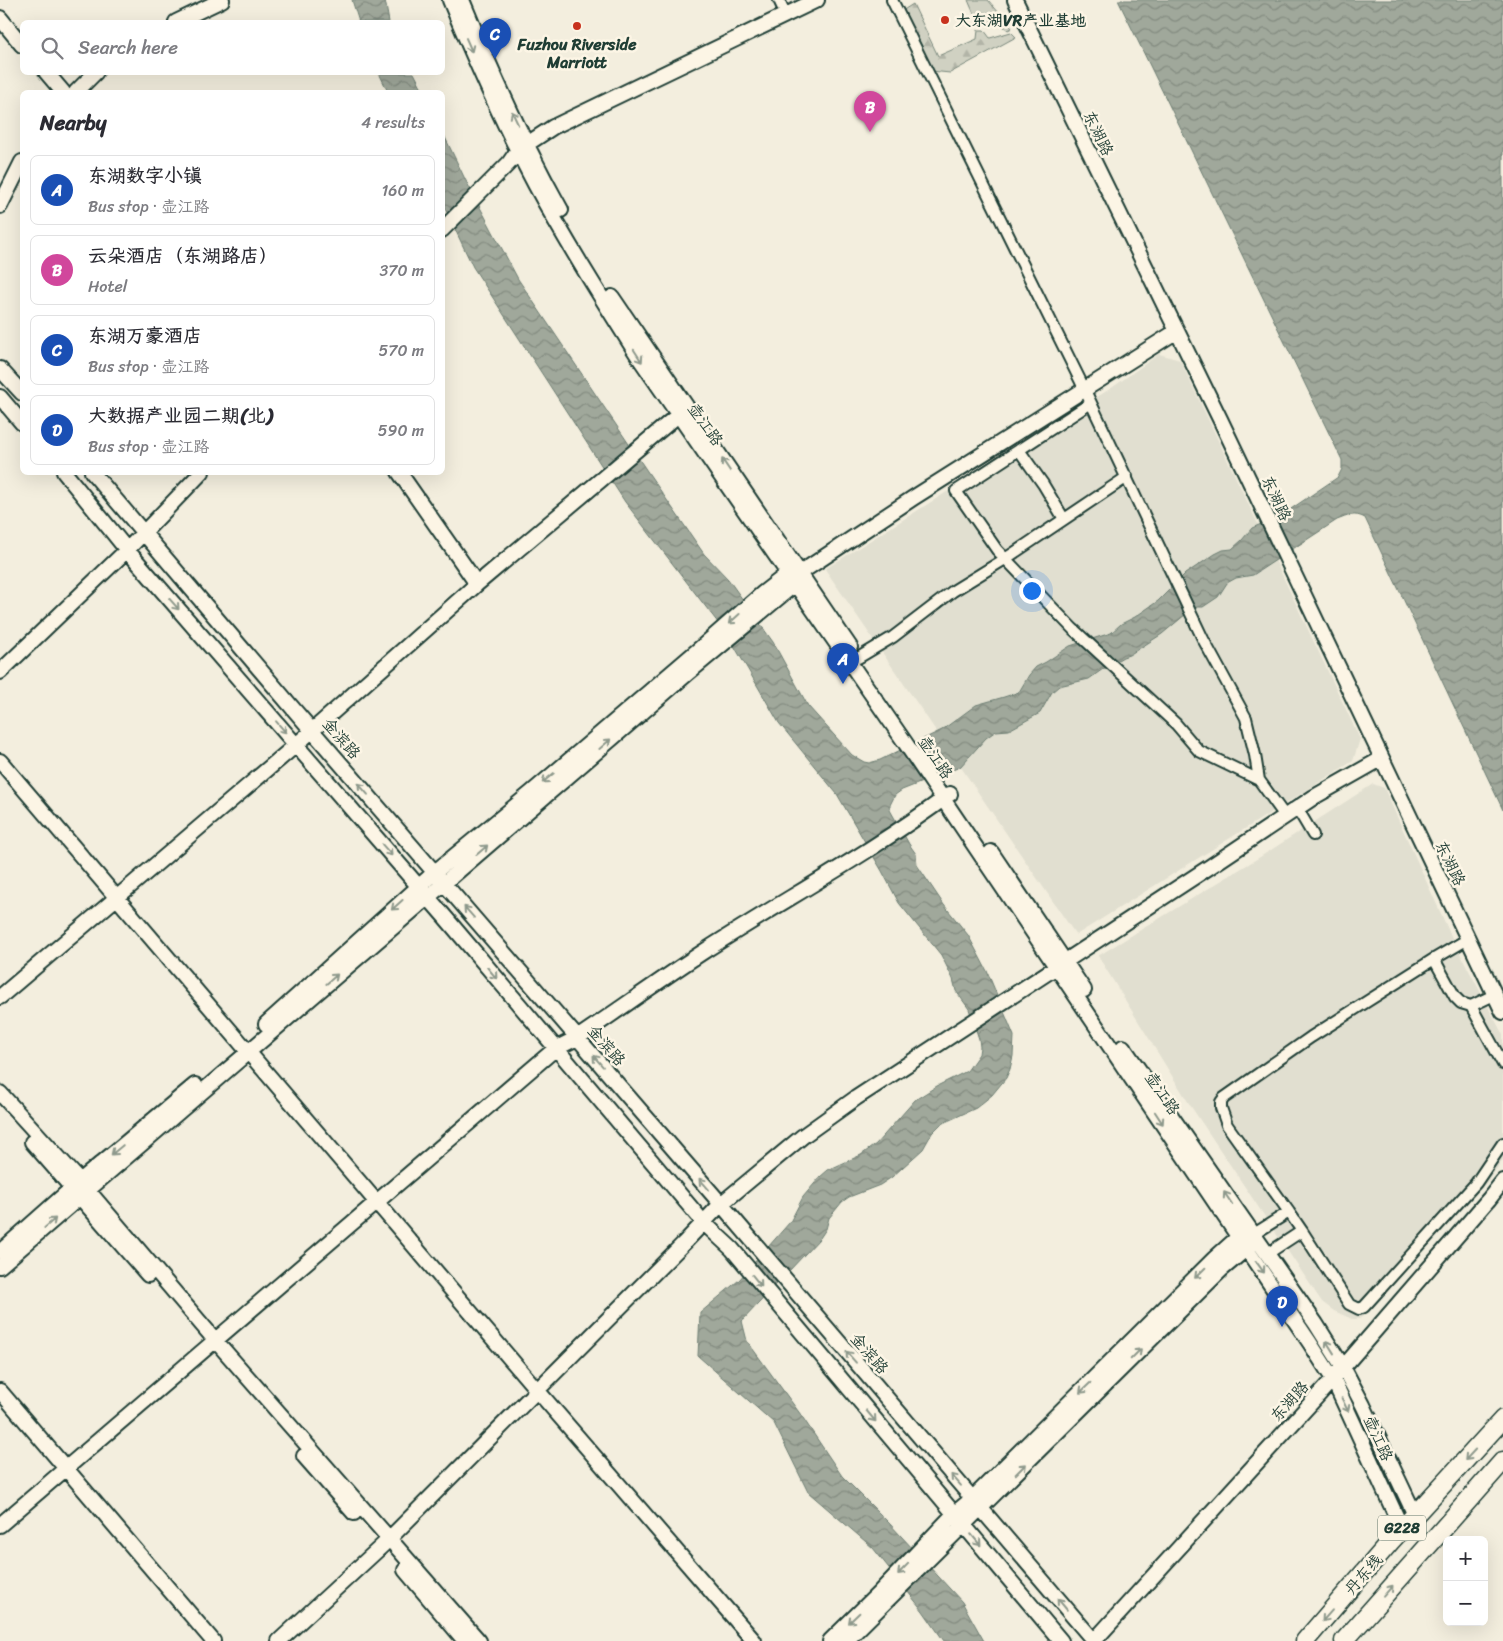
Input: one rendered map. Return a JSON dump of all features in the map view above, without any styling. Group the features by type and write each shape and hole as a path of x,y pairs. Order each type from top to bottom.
{"highway":[{"name":"丹东线","path":"1305,1641 1402,1529 1503,1419"},
{"name":"丹东线","path":"1344,1641 1503,1461"}],"main road":[{"path":"180,20 222,0"},
{"name":"壶江路","path":"450,0 523,147 544,180 582,249 682,411 1249,1237 1290,1312 1333,1379 1402,1529"},
{"name":"壶江路","path":"462,0 523,147"},
{"path":"445,227 523,147 553,127 817,0"},
{"name":"东湖路","path":"1015,0 1267,517 1503,1012"},
{"path":"0,18 20,43"},
{"path":"49,75 61,90"},
{"path":"78,90 93,75"},
{"path":"0,206 20,166"},
{"path":"0,1252 80,1189 245,1049 440,877 796,575 921,493 1177,331"},
{"path":"0,369 20,391"},
{"path":"0,397 20,420"},
{"path":"0,997 296,745 477,584 682,411"},
{"path":"66,475 127,550 423,892 704,1223 732,1250 1061,1641"},
{"name":"金滨路","path":"95,475 1094,1641"},
{"path":"0,672 127,550 199,475"},
{"path":"401,475 477,584"},
{"path":"96,511 113,497"},
{"path":"161,588 177,572"},
{"name":"壶江路","path":"796,575 858,658 908,739"},
{"path":"279,1641 386,1542 721,1204 803,1136 856,1098 1291,812 1352,774 1381,759"},
{"path":"0,761 754,1641"},
{"path":"0,1526 555,1048 577,1038 707,950 921,816 943,791"},
{"path":"0,1093 212,1343 386,1542 480,1641"},
{"path":"0,1106 80,1189"},
{"name":"东湖路","path":"1094,1641 1343,1368 1489,1199 1503,1180"},
{"path":"0,1266 80,1189"},
{"path":"932,1547 964,1525 977,1504 1249,1237"},
{"name":"壶江路","path":"1249,1237 1267,1254 1316,1324 1343,1368 1369,1417 1415,1515"},
{"path":"0,1391 213,1641"},
{"path":"846,1641 881,1599 932,1547 954,1514 977,1504"},
{"path":"386,1542 465,1641"},
{"path":"830,1641 881,1599"}],"street":[{"path":"779,0 786,15"},
{"path":"892,0 1085,389 1203,639 1246,718 1259,780"},
{"path":"1091,403 956,491 996,550 1073,629 1176,724 1199,751 1259,780 1313,835"},
{"path":"1019,450 1043,484 1064,519"},
{"path":"858,658 893,637 953,592 1127,476"},
{"path":"1468,939 1311,1036 1224,1098 1221,1102 1221,1108 1227,1125 1302,1231 1349,1304 1359,1309 1364,1307 1476,1183 1503,1143"},
{"path":"1434,959 1455,997 1461,1003 1471,1006 1494,995"},
{"path":"1471,1006 1503,1064"},
{"path":"1249,1237 1289,1212"},
{"path":"1267,1254 1302,1231"}],"shaded area":[{"path":"1159,354 1180,360 1360,739 1353,761 1076,935 825,569 1113,387"},
{"path":"1373,784 1384,788 1452,938 1503,1035 1503,1160 1487,1182 1365,1315 1359,1319 1352,1319 1334,1311 1322,1302 1190,1105 1098,956 1260,857"}],"green space":[{"path":"968,0 988,0 1012,28 1008,30 997,21 989,23 974,14"},
{"path":"913,4 938,56 977,39 978,30 984,30 990,38 1011,32 1016,37 950,73 931,71 902,11"}],"water":[{"path":"352,0 385,0 389,20 358,20"},
{"path":"1118,0 1503,0 1503,810 1365,518 1354,515 1337,520 1253,575 1236,578 1227,583 1218,597 1203,607 1197,607 1162,634 1089,679 1059,686 1052,692 1040,713 1009,730 996,731 986,738 960,767 902,790 895,795 890,805 890,810 916,854 917,865 944,905 968,935 987,971 1014,1036 1010,1069 1006,1078 992,1095 976,1108 941,1124 932,1133 923,1149 892,1177 880,1185 849,1197 842,1202 829,1218 826,1229 820,1238 742,1321 747,1341 801,1415 842,1476 889,1523 962,1602 984,1641 944,1641 923,1611 873,1548 808,1492 774,1423 698,1356 700,1313 739,1280 790,1222 803,1197 820,1177 828,1170 861,1155 876,1144 915,1100 937,1086 967,1071 979,1054 979,1039 969,1009 956,991 953,979 941,955 899,903 837,794 779,723 729,637 625,502 473,267 445,208 445,137 518,279 704,554 728,579 773,642 808,706 852,755 864,762 869,763 880,760 942,730 976,705 1019,692 1036,667 1070,646 1111,633 1121,624 1158,601 1185,574 1215,554 1223,550 1232,549 1252,528 1282,515 1338,477 1342,469 1342,460"},
{"path":"380,75 415,75 423,90 387,90"}],"place":[{"name":"大东湖VR产业基地","path":"945,20"},
{"name":"Fuzhou Riverside Marriott","path":"577,26"},
{"name":"东湖万豪酒店","path":"495,59"},
{"name":"云朵酒店（东湖路店）","path":"870,132"},
{"name":"东湖数字小镇","path":"843,684"},
{"name":"大数据产业园二期(北)","path":"1282,1327"}]}
